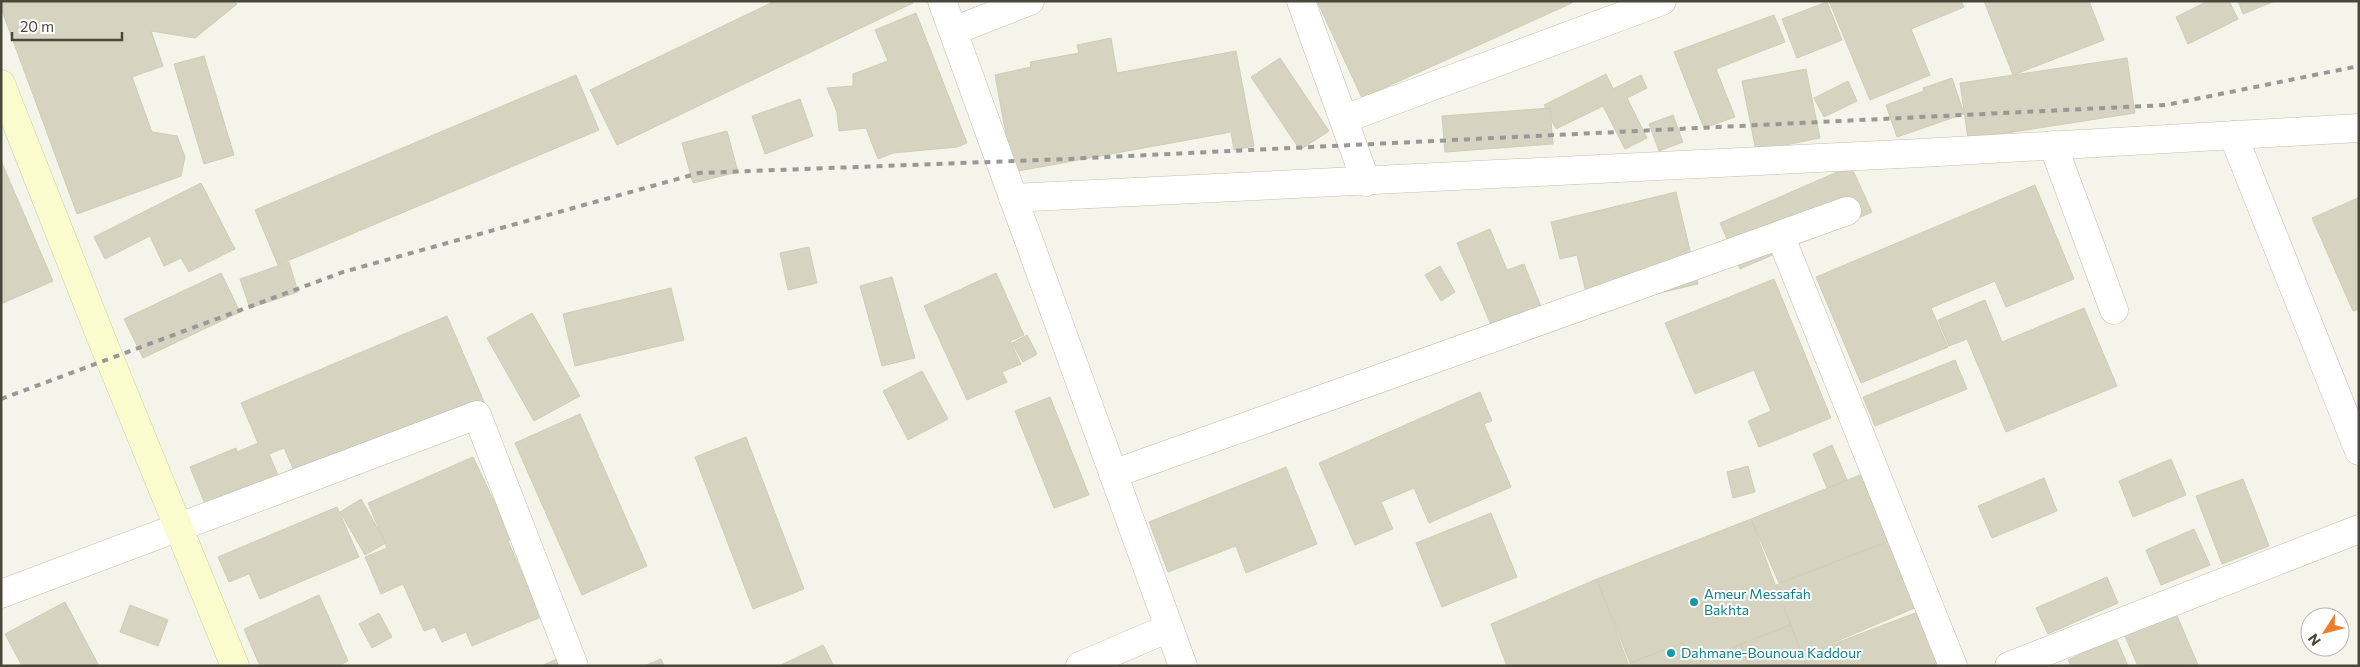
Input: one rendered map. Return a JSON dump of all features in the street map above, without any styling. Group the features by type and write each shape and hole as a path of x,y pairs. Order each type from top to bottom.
{"main road":[{"path":"1,84 102,340 235,666"}],"street":[{"path":"942,1 1183,666"},
{"path":"953,31 1030,1"},
{"path":"1302,1 1366,182"},
{"path":"1344,120 1662,1"},
{"path":"1013,198 1366,182 2359,128"},
{"path":"2233,135 2359,452"},
{"path":"2053,145 2114,310"},
{"path":"1113,474 1847,211"},
{"path":"1780,235 1952,666"},
{"path":"1,594 477,415 574,666"},
{"path":"2009,666 2359,529"},
{"path":"1080,666 1169,628"}],"building":[{"path":"1,1 234,1 237,4 195,38 151,31 163,66 132,77 152,132 177,136 185,157 181,176 77,214 1,8"},
{"path":"775,1 912,1 913,3 617,145 590,90"},
{"path":"1317,1 1572,1 1572,3 1362,98"},
{"path":"1829,1 1961,1 1964,7 1911,29 1930,75 1870,100"},
{"path":"1984,1 2089,1 2104,40 2013,75"},
{"path":"2208,1 2229,1 2238,19 2188,44 2176,17"},
{"path":"2238,1 2275,1 2243,14"},
{"path":"1827,2 1842,40 1797,58 1782,19"},
{"path":"916,13 967,143 957,147 893,153 878,159 866,128 839,131 837,112 827,88 853,86 853,74 888,61 875,30"},
{"path":"1774,15 1785,42 1716,69 1735,117 1704,128 1674,52"},
{"path":"1111,38 1117,73 1236,51 1254,146 1234,150 1231,132 1013,172 995,75 1031,67 1030,62 1079,53 1077,45"},
{"path":"204,56 234,155 204,164 174,64"},
{"path":"1280,58 1329,131 1300,150 1251,77"},
{"path":"2127,58 2135,113 1968,139 1960,83"},
{"path":"1806,69 1820,138 1756,151 1742,81"},
{"path":"1606,74 1613,89 1641,75 1647,88 1627,98 1647,138 1625,149 1603,106 1556,129 1544,105"},
{"path":"576,75 599,130 278,265 255,210"},
{"path":"1952,78 1964,114 1897,137 1886,105 1924,91 1923,88"},
{"path":"1848,81 1857,101 1824,117 1814,98"},
{"path":"800,99 813,136 765,154 752,116"},
{"path":"1550,108 1553,144 1445,152 1442,116"},
{"path":"1673,115 1683,142 1659,151 1649,124"},
{"path":"727,131 738,172 693,183 682,143"},
{"path":"1,161 53,281 1,304"},
{"path":"1851,166 1872,212 1740,269 1720,223"},
{"path":"201,183 235,249 189,272 181,258 164,266 150,236 105,259 94,237"},
{"path":"2035,185 2074,279 2006,307 1995,281 1931,308 1948,347 1861,383 1816,277"},
{"path":"1676,192 1698,284 1590,309 1577,255 1560,259 1551,222"},
{"path":"2358,198 2359,309 2353,311 2312,218"},
{"path":"1490,229 1507,270 1524,264 1550,329 1501,349 1457,243"},
{"path":"809,247 817,283 788,290 780,253"},
{"path":"289,262 298,292 250,308 240,279"},
{"path":"1440,266 1455,292 1441,301 1425,275"},
{"path":"221,273 240,312 143,358 124,319"},
{"path":"996,273 1024,335 1010,341 1021,364 1002,372 1007,382 967,400 924,306"},
{"path":"892,277 915,358 882,366 860,286"},
{"path":"1774,279 1831,418 1759,447 1748,421 1771,411 1754,370 1695,394 1665,323"},
{"path":"671,288 684,340 575,366 563,314"},
{"path":"1985,300 2002,342 2084,308 2117,386 2006,432 1967,339 1949,346 1938,320"},
{"path":"532,313 580,396 534,421 487,338"},
{"path":"447,316 488,411 298,480 284,448 269,454 282,484 209,514 190,467 236,448 237,452 258,443 241,403"},
{"path":"1027,335 1037,354 1023,362 1012,343"},
{"path":"1955,360 1967,389 1875,426 1863,397"},
{"path":"922,371 948,419 908,440 883,391"},
{"path":"1480,392 1492,421 1484,424 1511,487 1429,523 1414,488 1381,502 1393,529 1355,545 1319,463"},
{"path":"1050,397 1089,495 1054,508 1015,411"},
{"path":"580,414 647,566 582,595 515,443"},
{"path":"746,437 804,589 753,609 695,457"},
{"path":"1832,445 1847,480 1827,488 1813,454"},
{"path":"473,457 512,539 508,541 541,617 472,646 466,632 442,642 435,627 424,631 403,584 381,594 365,557 387,548 368,503"},
{"path":"2171,459 2186,495 2133,517 2119,481"},
{"path":"1748,466 1755,492 1733,498 1727,472"},
{"path":"1286,467 1317,544 1246,573 1236,546 1168,572 1149,522"},
{"path":"1860,475 1892,540 1779,583 1751,519"},
{"path":"2044,478 2057,511 1992,538 1978,506"},
{"path":"2243,479 2269,546 2222,564 2196,496"},
{"path":"361,499 386,543 365,555 340,512"},
{"path":"337,507 359,557 260,599 249,574 229,582 218,557"},
{"path":"1491,513 1517,577 1442,607 1416,543"},
{"name":"Ameur Messafah Bakhta","path":"1751,519 1790,625 1691,666 1683,643 1630,663 1597,579"},
{"path":"2194,529 2210,565 2161,585 2146,550"},
{"path":"1892,540 1917,607 1802,656 1776,585"},
{"path":"2107,577 2118,603 2048,634 2036,608"},
{"path":"1597,579 1629,666 1507,666 1491,624"},
{"path":"319,595 348,661 338,666 260,666 244,629"},
{"path":"65,602 99,666 22,666 5,634"},
{"path":"130,605 168,620 158,646 120,632"},
{"path":"1923,610 1940,666 1806,666 1802,656"},
{"path":"2175,611 2198,665 2138,666 2124,634"},
{"path":"379,613 392,637 372,648 359,624"},
{"path":"1791,625 1806,666 1749,666 1741,644"},
{"path":"2116,638 2128,666 2071,666 2068,660"},
{"name":"Dahmane-Bounoua Kaddour","path":"1683,643 1691,666 1631,666 1630,663"},
{"path":"1741,644 1749,666 1691,666"},
{"path":"823,645 834,666 779,666"},
{"path":"557,659 560,666 541,666"},
{"path":"661,659 664,666 644,666"}],"railway":[{"path":"1,399 343,272 699,173 1067,159 2166,105 2359,66"}],"place":[{"name":"Ameur Messafah Bakhta","path":"1694,602"},
{"name":"Dahmane-Bounoua Kaddour","path":"1671,653"}]}
